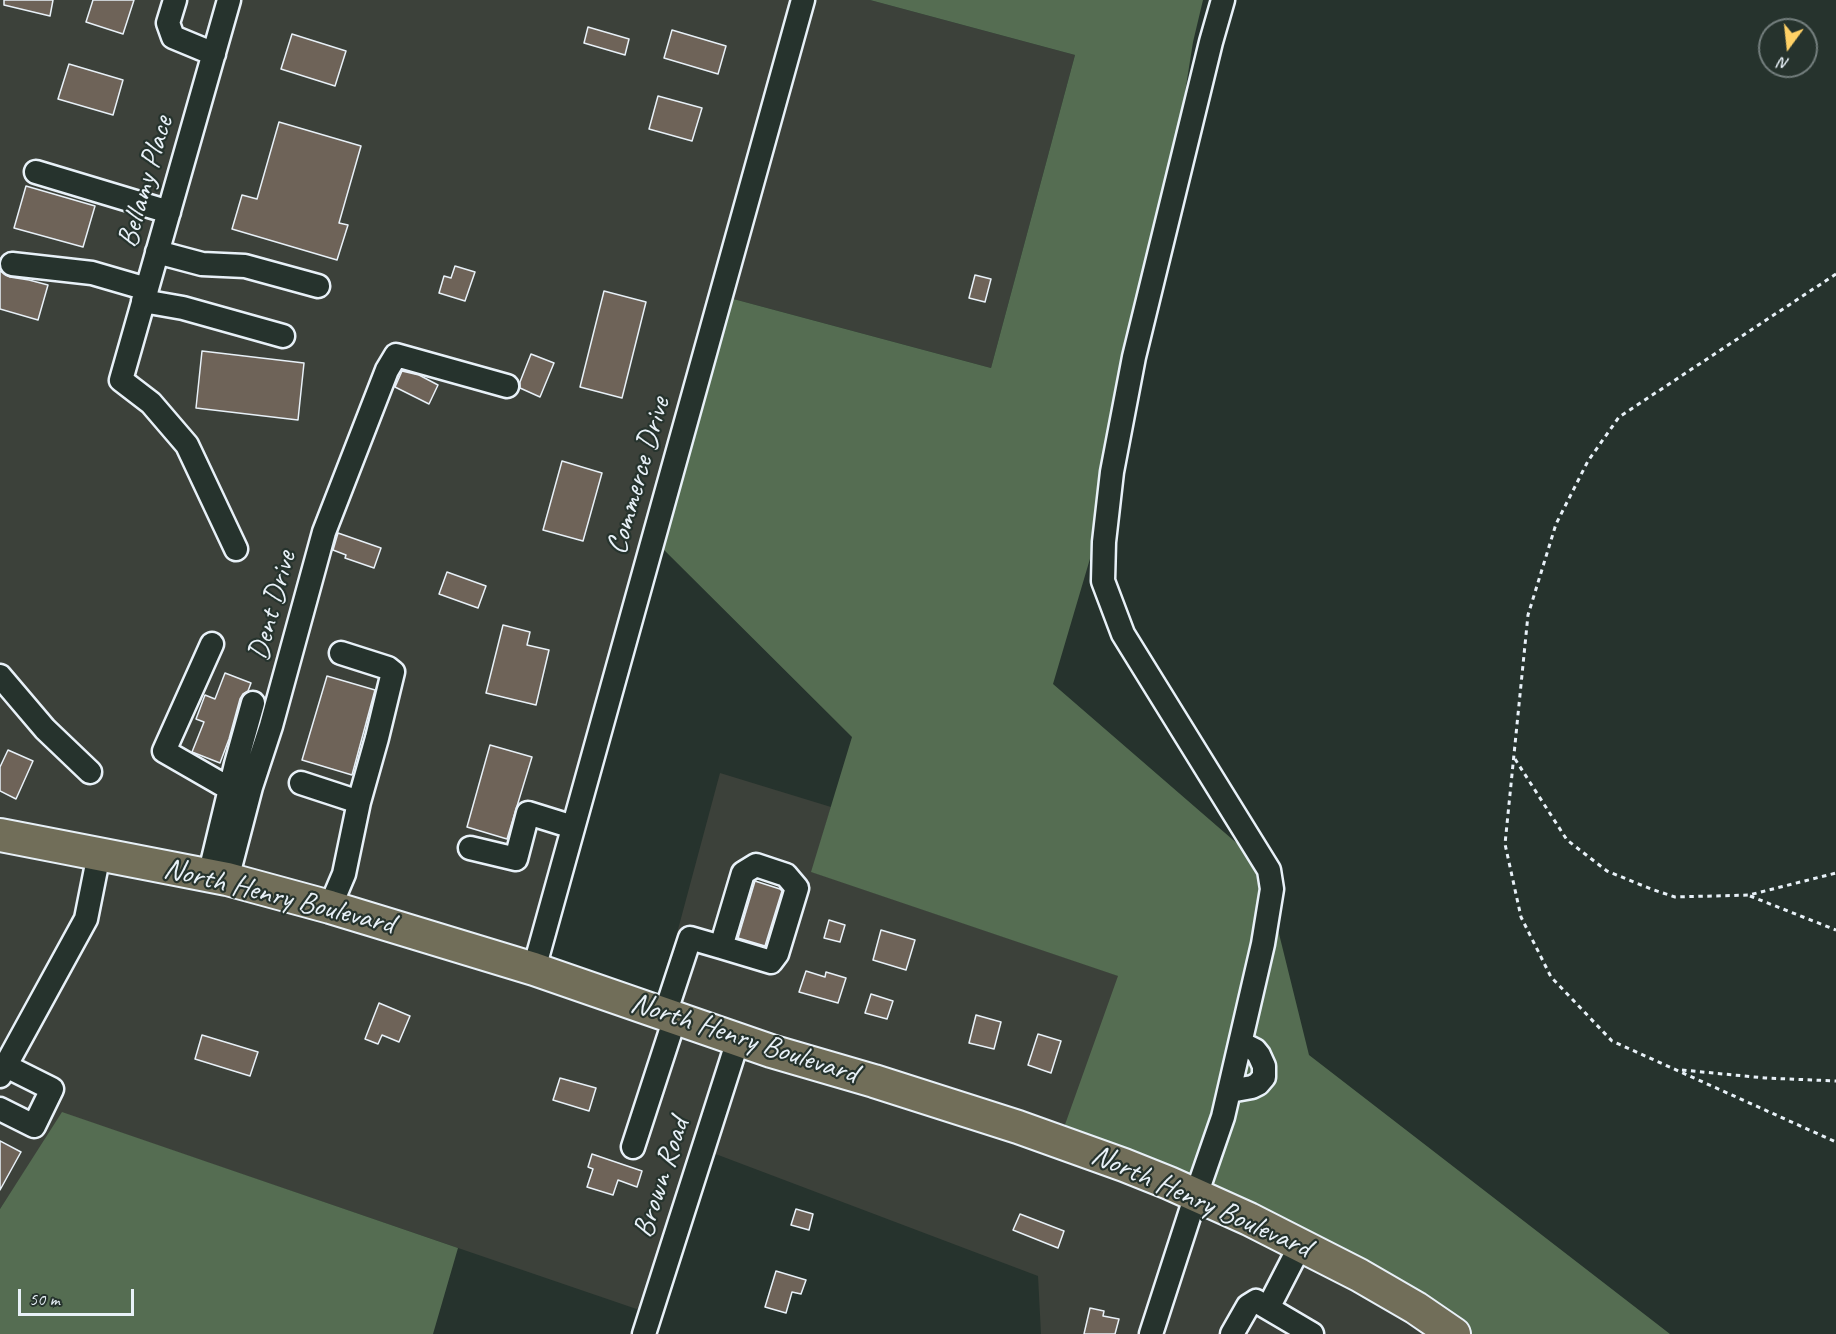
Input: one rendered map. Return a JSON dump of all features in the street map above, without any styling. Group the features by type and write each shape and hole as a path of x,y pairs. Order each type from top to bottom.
{"highway":[{"name":"North Henry Boulevard","path":"0,836 218,878 330,907 534,969 738,1040 1018,1127 1124,1165 1196,1195 1301,1244 1359,1275 1442,1331"}],"street":[{"path":"175,0 168,23 173,37 214,54"},
{"name":"Bellamy Place","path":"229,0 121,380 151,403 188,445 236,549"},
{"name":"Commerce Drive","path":"534,969 802,0"},
{"path":"1151,1334 1223,1118 1263,944 1272,889 1269,870 1123,634 1103,581 1104,542 1112,472 1134,357 1223,0"},
{"path":"36,172 168,212"},
{"path":"157,252 202,264 245,266 318,286"},
{"path":"12,264 92,273 183,308 283,336"},
{"name":"Dent Drive","path":"218,878 271,726 324,532 387,370 396,355 507,386"},
{"path":"212,644 164,751 230,789"},
{"path":"330,907 344,874 359,802 393,672 388,668 341,653"},
{"path":"0,676 45,729 90,772"},
{"path":"218,878 230,789 253,703"},
{"path":"301,783 359,802"},
{"path":"470,848 516,859 528,813 573,827"},
{"path":"0,1109 34,1126 52,1089 3,1071 86,919 99,854"},
{"path":"633,1147 690,938 721,947"},
{"name":"Brown Road","path":"644,1334 738,1040"},
{"path":"1230,1091 1252,1087 1264,1077 1264,1066 1259,1055 1255,1050 1241,1043"},
{"path":"1268,1308 1301,1244"},
{"path":"1232,1334 1248,1306 1256,1301 1312,1334"}],"path":[{"path":"1836,274 1619,417 1588,460 1556,524 1528,615 1505,844 1521,917 1551,977 1612,1041 1836,1142"},
{"path":"1514,758 1567,840 1607,871 1675,897 1749,896 1836,873"},
{"path":"1749,896 1836,930"},
{"path":"1678,1070 1765,1078 1836,1081"}],"shaded area":[{"path":"0,0 870,0 1075,55 991,368 726,297 536,969 658,1004 720,773 831,807 812,872 1119,976 1209,1195 1451,1334 1041,1334 1038,1276 705,1150 660,1317 63,1113 0,1209"}],"green space":[{"path":"870,0 1203,0 1193,42 1136,403 1053,684 1262,865 1309,1055 1670,1334 1451,1334 1430,1321 1057,1147 1118,976 811,872 852,737 653,539 726,297 991,368 1075,55"},
{"path":"62,1112 458,1248 433,1334 0,1334 0,1209"}],"building":[{"path":"4,0 53,0 50,16 4,5"},
{"path":"93,0 134,0 123,34 86,22"},
{"path":"588,27 629,39 625,55 584,43"},
{"path":"672,30 726,46 718,74 664,58"},
{"path":"292,34 346,51 335,86 281,69"},
{"path":"69,64 123,80 113,115 58,99"},
{"path":"658,96 702,108 692,141 649,129"},
{"path":"279,122 361,146 339,223 348,225 337,260 232,229 242,195 257,199"},
{"path":"26,186 95,206 83,247 14,228"},
{"path":"455,266 475,272 465,301 439,293 444,276 451,278"},
{"path":"0,271 10,277 48,285 38,320 0,309"},
{"path":"975,275 991,279 985,302 969,298"},
{"path":"604,291 646,302 622,398 580,387"},
{"path":"202,351 304,363 298,420 196,408"},
{"path":"531,354 554,363 540,397 520,388 520,382"},
{"path":"402,371 419,375 438,385 429,404 395,387"},
{"path":"562,461 602,473 583,541 543,530"},
{"path":"338,533 381,548 374,568 345,558 346,555 333,550"},
{"path":"447,572 486,586 478,608 439,594"},
{"path":"503,625 530,632 527,645 549,650 536,705 486,693"},
{"path":"225,673 251,683 248,691 240,699 220,763 192,752 204,722 196,719 205,695 215,699"},
{"path":"327,676 375,690 352,775 302,760"},
{"path":"490,745 532,757 507,839 467,827"},
{"path":"8,750 33,761 16,799 0,791 0,767"},
{"path":"755,881 782,891 765,946 738,938"},
{"path":"829,920 845,925 840,942 824,938"},
{"path":"881,930 915,940 906,970 873,960"},
{"path":"806,971 825,977 826,972 846,978 838,1003 799,992"},
{"path":"871,994 893,1001 887,1019 865,1013"},
{"path":"379,1003 410,1016 399,1042 382,1035 378,1044 365,1039"},
{"path":"976,1015 1001,1022 994,1049 969,1043"},
{"path":"1038,1034 1061,1041 1051,1073 1028,1065"},
{"path":"202,1035 258,1052 250,1076 195,1059"},
{"path":"560,1078 596,1088 589,1111 553,1100"},
{"path":"0,1141 21,1152 0,1190"},
{"path":"592,1154 642,1171 637,1187 618,1180 613,1195 587,1187 593,1169 588,1167"},
{"path":"796,1209 813,1214 809,1230 791,1225"},
{"path":"1020,1214 1064,1231 1058,1248 1013,1230"},
{"path":"776,1271 806,1280 801,1294 792,1292 786,1313 765,1307"},
{"path":"1090,1308 1104,1311 1103,1316 1119,1319 1115,1334 1084,1334"}]}
